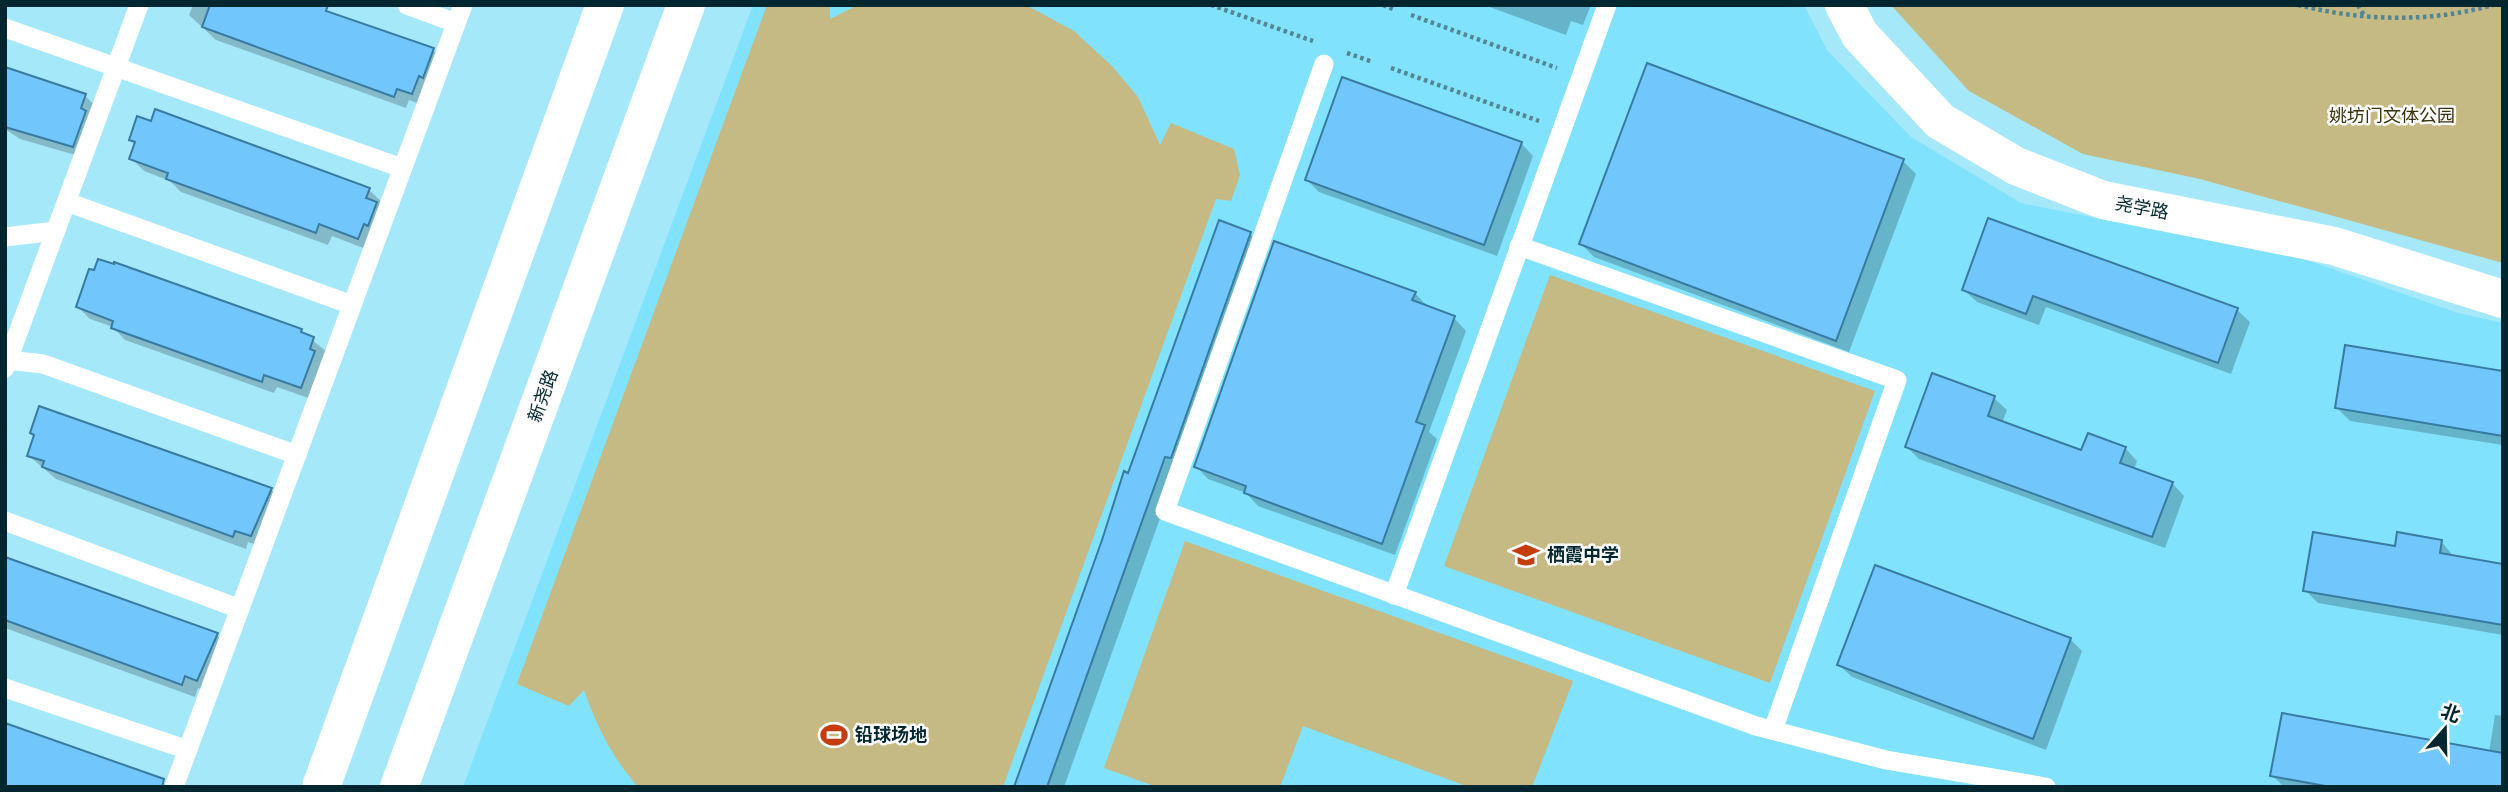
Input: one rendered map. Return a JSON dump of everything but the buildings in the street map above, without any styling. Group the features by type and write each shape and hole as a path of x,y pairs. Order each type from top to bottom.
{"main road":[{"path":"321,787 605,5"},
{"name":"新尧路","path":"399,787 686,5"},
{"name":"尧学路","path":"1844,5 1860,35 1940,121 2016,166 2103,200 2334,246 2503,299"}],"lane":[{"path":"139,5 7,364 43,363 296,455"},
{"path":"174,787 460,14 407,5"},
{"path":"1394,595 1607,5"},
{"path":"5,28 402,168"},
{"path":"1328,53 1165,511 1773,730 1886,760 2046,787"},
{"path":"67,202 352,305"},
{"path":"5,237 56,232"},
{"path":"1519,246 1897,380 1773,730"},
{"path":"5,521 240,609"},
{"path":"5,688 188,750"}],"path":[{"path":"1211,5 1328,53 1373,62"},
{"path":"1383,5 1393,9"},
{"path":"2298,5 2366,18 2407,19 2468,12 2493,5"},
{"path":"2358,5 2366,18"},
{"path":"1411,15 1581,77"},
{"path":"1391,68 1561,129"}],"shaded area":[{"name":"栖霞中学","path":"753,5 1804,5 1827,50 1911,137 2021,203 2301,258 2458,313 2503,323 2503,787 463,787"}],"green space":[{"path":"767,5 830,5 830,19 858,5 1026,5 1074,31 1112,66 1138,97 1160,145 1171,123 1234,149 1240,175 1231,201 1216,199 1003,787 638,787 606,741 584,690 569,706 517,684"},
{"name":"姚坊门文体公园","path":"1891,5 2503,5 2503,263 2200,179 2083,154 1969,91"},
{"path":"1550,275 1875,391 1770,683 1444,566"},
{"path":"1185,541 1573,681 1532,787 1469,787 1303,726 1280,787 1157,787 1104,768"}],"place":[{"name":"栖霞中学","path":"1526,555"},
{"name":"铅球场地","path":"834,735"}]}
